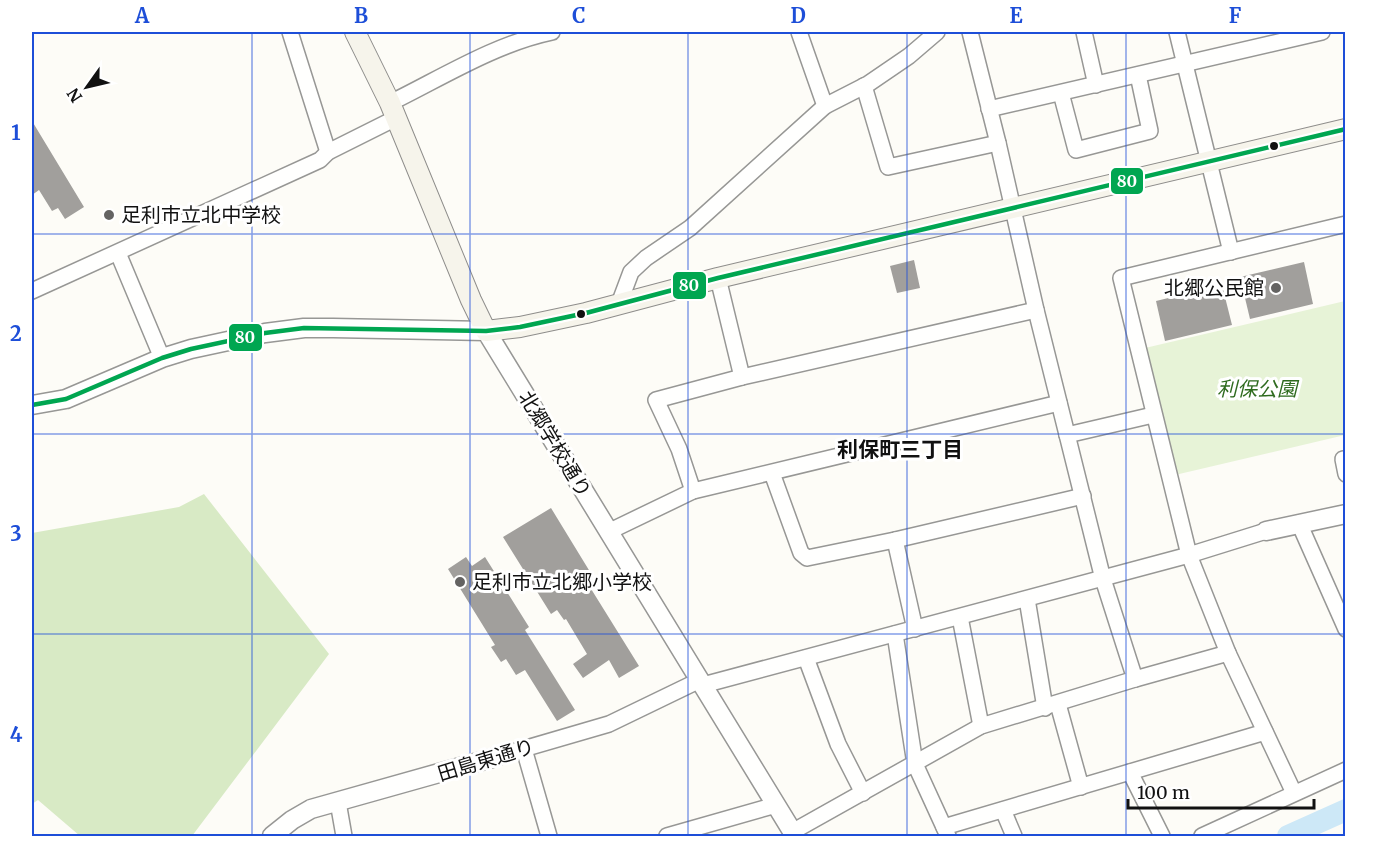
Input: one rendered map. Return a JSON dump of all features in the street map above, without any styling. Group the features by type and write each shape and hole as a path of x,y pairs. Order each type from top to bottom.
{"main road":[{"name":"北郷学校通り","path":"355,32 393,110 471,300 486,331"},
{"path":"486,331 520,327 619,304 1208,160 1346,129"}],"street":[{"path":"290,32 328,152"},
{"path":"32,291 320,160 328,152 393,110 498,49 526,37 552,32"},
{"path":"799,32 825,106"},
{"path":"619,304 631,272 646,258 690,228 825,106 864,86 909,56 937,32"},
{"path":"970,32 1103,579 1135,679"},
{"path":"1084,32 1096,85"},
{"path":"1178,32 1231,252"},
{"path":"989,109 1322,32"},
{"path":"1061,93 1076,150 1150,131 1137,75"},
{"path":"864,86 888,167 998,143"},
{"path":"1294,793 1228,653 1189,555 1121,278 1346,225"},
{"path":"118,253 162,358"},
{"path":"718,278 742,377"},
{"path":"693,491 679,449 656,400 742,377 1036,310"},
{"path":"32,405 66,399 162,358 233,338 304,328 486,331"},
{"name":"北郷学校通り","path":"486,331 793,834"},
{"path":"608,532 693,491 1059,403"},
{"path":"1067,435 1153,415"},
{"path":"772,473 801,553 807,558 1083,496"},
{"path":"1266,531 1346,514"},
{"path":"1299,523 1346,629"},
{"name":"田島東通り","path":"273,837 292,820 310,809 609,724 702,683 806,658 1103,579 1266,531"},
{"path":"895,540 915,628"},
{"path":"1027,599 1051,706 1081,787"},
{"path":"960,617 981,726"},
{"path":"895,634 915,764 946,832 1003,810 1265,732"},
{"path":"793,834 981,726 1228,653"},
{"path":"806,658 838,744 863,793"},
{"path":"524,749 549,837"},
{"path":"1202,837 1346,770"},
{"path":"1130,772 1162,837"},
{"path":"338,802 344,837"},
{"path":"667,837 776,806"},
{"path":"1003,810 1014,837"}],"green space":[{"name":"利保公園","path":"1345,301 1345,435 1175,475 1145,348"},
{"path":"204,494 329,654 192,836 80,836 38,800 32,804 32,533 179,507"}],"building":[{"path":"32,121 84,207 65,219 58,208 52,211 39,190 32,195"},
{"path":"914,260 920,288 897,293 890,266"},
{"name":"北郷公民館","path":"1304,262 1313,304 1250,319 1240,277"},
{"path":"1222,285 1232,325 1165,341 1156,301"},
{"path":"551,508 595,580 588,584 639,666 619,678 609,660 583,678 573,664 587,654 566,619 564,620 557,610 551,614 503,537"},
{"path":"466,557 472,566 485,557 529,627 525,630 575,710 557,721 525,670 516,675 506,659 501,662 491,647 495,645 448,569"}],"waterway":[{"path":"1288,836 1346,810"}],"transit line":[{"name":"80","path":"32,405 66,399 162,358 191,349 265,333 304,328 486,331 520,327 1346,129"}],"place":[{"name":"足利市立北中学校","path":"109,215"},
{"name":"北郷公民館","path":"1276,288"},
{"name":"足利市立北郷小学校","path":"460,582"}],"district":[{"name":"利保町三丁目","path":"900,450"}]}
